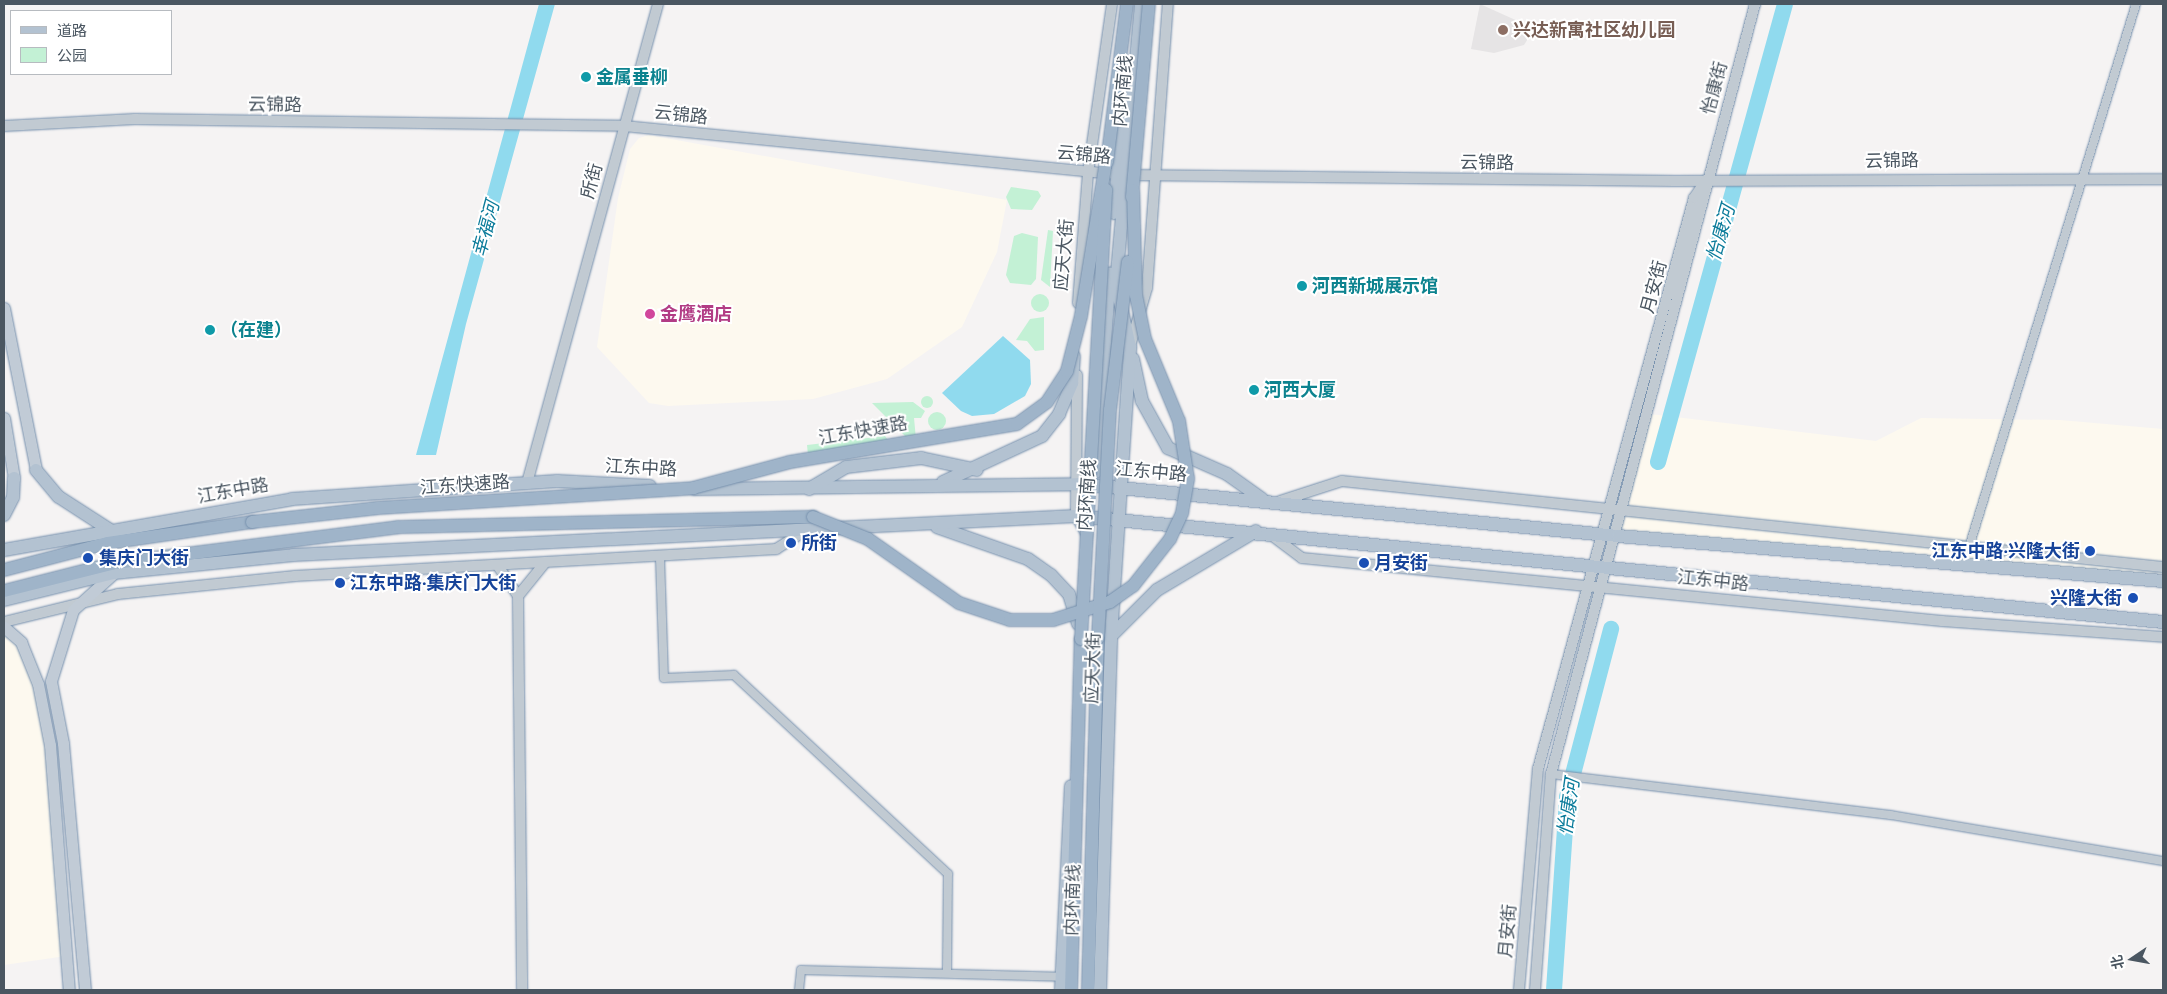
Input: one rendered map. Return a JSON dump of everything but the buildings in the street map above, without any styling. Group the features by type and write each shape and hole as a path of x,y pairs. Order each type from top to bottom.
{"highway":[{"name":"内环南线","path":"1071,990 1085,526 1106,247 1107,155 1125,4"},
{"name":"内环南线","path":"1088,990 1102,531 1149,4"},
{"name":"江东快速路","path":"4,570 108,543 252,522 378,508 694,488 790,462 928,437 1017,424 1047,402 1067,371 1081,316 1107,155"},
{"path":"4,591 115,563 250,543 398,527 813,517 868,539 959,603 1010,620 1052,620 1110,602 1133,586 1170,539 1182,513 1188,479 1179,421 1144,339 1136,295 1133,190"}],"main road":[{"path":"1121,174 1125,4"},
{"name":"应天大街","path":"1061,990 1079,628 1088,537 1094,516 1135,4"},
{"name":"应天大街","path":"1100,990 1112,636 1130,347 1116,284 1121,174 1141,4"},
{"path":"4,308 36,470 59,497 110,530"},
{"path":"933,486 977,470 1042,436 1059,414 1072,383 1076,319"},
{"path":"1130,347 1142,401 1168,448 1227,474 1262,500"},
{"path":"4,418 14,478 13,498 4,516"},
{"path":"808,490 846,467 921,458 977,470"},
{"name":"江东中路","path":"4,550 292,499 527,483 808,490 1078,484 1120,486 1280,501 1611,536 2163,580"},
{"name":"江东中路","path":"4,600 114,573 293,554 1094,516 2163,622"},
{"path":"925,523 1028,559 1069,594 1079,628"},
{"path":"1112,636 1157,590 1262,532"},
{"path":"85,990 63,743 51,681 73,610 114,573"},
{"path":"4,627 20,642 38,684 50,745 69,990"}],"street":[{"name":"所街","path":"527,483 658,4"},
{"name":"应天大街","path":"1076,516 1078,484 1076,319 1088,173 1112,4"},
{"name":"应天大街","path":"1130,347 1147,288 1168,4"},
{"name":"怡康街","path":"1706,180 1755,4"},
{"path":"1970,544 2085,178 2136,4"},
{"name":"云锦路","path":"4,126 135,119 500,124 549,127 624,126 1088,173 1156,176 1706,180 2163,179"},
{"name":"月安街","path":"1519,990 1538,769 1590,585 1602,566 1611,536 1611,510 1694,198 1706,180"},
{"path":"1611,536 1624,512 1707,196 1706,180"},
{"name":"江东中路","path":"1280,501 1342,481 1624,512 1970,544 2163,567"},
{"path":"1076,516 1088,537"},
{"name":"江东中路","path":"4,622 118,594 295,576 660,558 776,549 808,529"},
{"name":"江东中路","path":"1262,532 1302,558 1942,621 2163,637"},
{"path":"660,558 664,678 734,676 948,874 947,973"},
{"path":"518,596 544,564"},
{"path":"498,566 518,596 522,990"},
{"path":"1535,990 1551,774 1603,587 1602,566"},
{"path":"1551,774 1891,815 2163,860"},
{"path":"799,990 801,970 1061,977"}],"shaded area":[{"name":"兴达新寓社区幼儿园","path":"1480,4 1529,26 1531,34 1524,45 1494,53 1471,49"},
{"path":"649,135 1007,200 997,252 962,327 887,379 813,399 668,406 649,403 597,347 618,198 630,149 639,138"},
{"path":"1650,414 1876,441 1921,418 2060,420 2163,429 2163,581 1618,536"},
{"path":"4,627 21,642 50,745 66,956 4,965"}],"green space":[{"path":"1011,187 1038,191 1041,196 1032,210 1011,209 1006,197"},
{"path":"1048,230 1053,231 1050,287 1041,280"},
{"path":"1022,233 1038,237 1036,279 1031,285 1010,283 1006,275 1014,236"},
{"path":"1036,294 1044,294 1049,299 1047,310 1036,312 1031,307 1031,299"},
{"path":"1044,317 1044,350 1035,351 1027,341 1016,340 1030,319"},
{"path":"929,396 932,397 932,407 925,408 922,407 921,400 922,397"},
{"path":"913,402 925,411 921,418 914,418 916,439 911,442 872,403"},
{"path":"933,412 941,412 946,417 944,428 933,430 928,425 928,417"},
{"path":"885,436 891,444 808,455 807,445"}],"water":[{"name":"幸福河","path":"539,4 555,4 466,324 436,455 416,455"},
{"path":"1003,336 1030,360 1031,384 1025,396 994,414 972,416 961,411 942,393"}],"waterway":[{"name":"怡康河","path":"1658,462 1785,4"},
{"name":"怡康河","path":"1554,990 1567,797 1611,629"}],"place":[{"name":"兴达新寓社区幼儿园","path":"1503,30"},
{"name":"金属垂柳","path":"586,77"},
{"name":"河西新城展示馆","path":"1302,286"},
{"name":"金鹰酒店","path":"650,314"},
{"name":"（在建）","path":"210,330"},
{"name":"河西大厦","path":"1254,390"},
{"name":"所街","path":"791,543"},
{"name":"江东中路·兴隆大街","path":"2090,551"},
{"name":"集庆门大街","path":"88,558"},
{"name":"月安街","path":"1364,563"},
{"name":"江东中路·集庆门大街","path":"340,583"},
{"name":"兴隆大街","path":"2133,598"}]}
